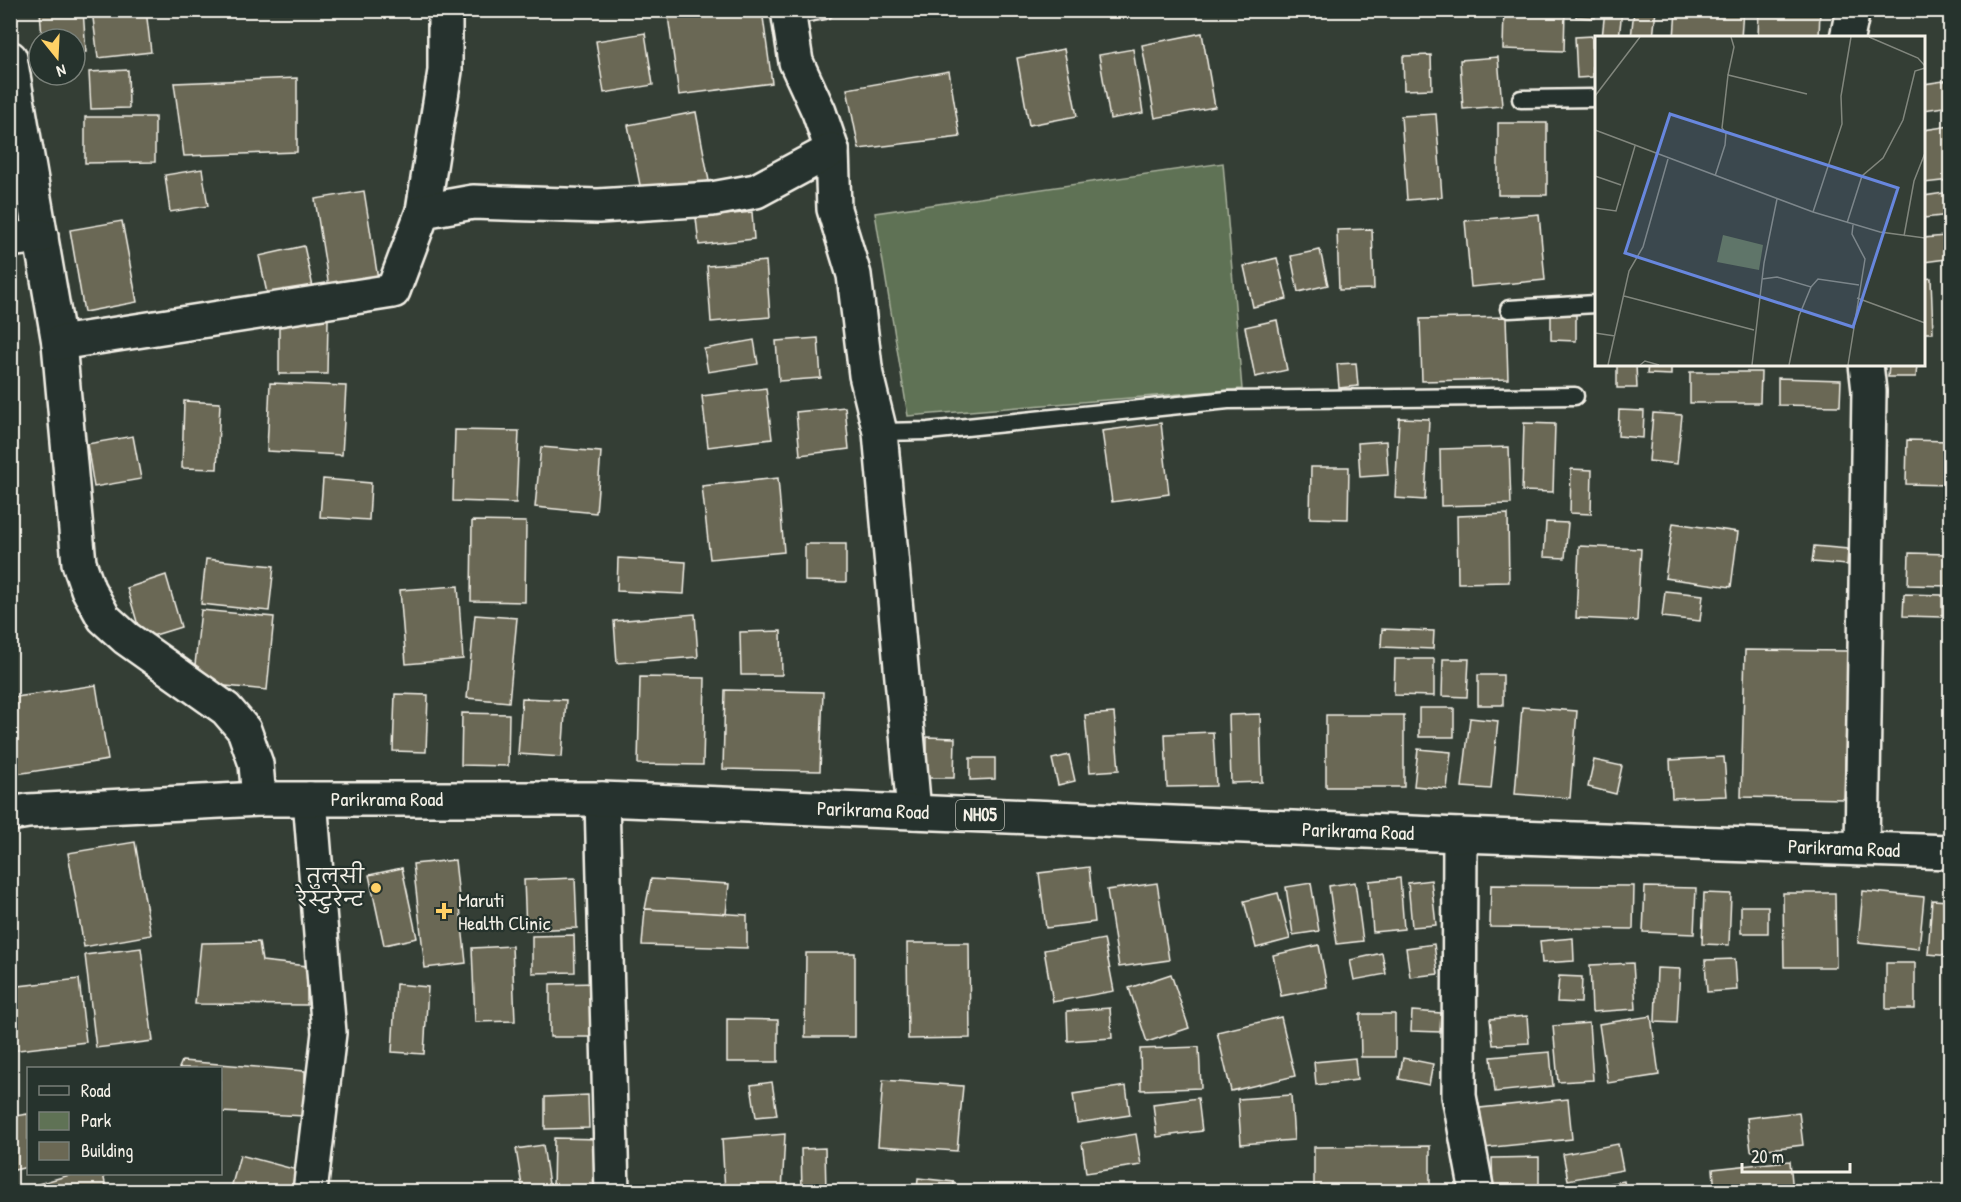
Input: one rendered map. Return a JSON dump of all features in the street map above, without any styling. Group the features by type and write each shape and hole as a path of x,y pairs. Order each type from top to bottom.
{"street":[{"path":"59,343 393,291 423,212 445,71 445,10"},
{"path":"1847,36 1853,10"},
{"path":"789,13 796,62 819,112 832,150 834,209 854,275 866,375 880,432 914,812"},
{"path":"10,58 26,238 59,343 79,563 88,589 104,618 126,638 226,709 244,730 256,764 259,799"},
{"path":"423,212 473,202 598,206 712,199 756,191 832,150"},
{"path":"1862,848 1869,391 1866,366"},
{"name":"Parikrama Road","path":"10,814 28,811 259,799 602,799 1460,835 1950,852"},
{"path":"310,799 329,1033 310,1191"},
{"path":"602,799 612,1191"},
{"path":"1460,835 1459,1096 1477,1191"}],"lane":[{"path":"789,13 825,10"},
{"path":"1521,99 1595,98"},
{"path":"1509,309 1595,304"},
{"path":"880,432 928,431 1228,400 1575,396"}],"green space":[{"path":"1223,163 1242,389 908,416 875,213"}],"building":[{"path":"40,10 83,10 84,27 41,27"},
{"path":"92,10 146,10 151,52 98,58"},
{"path":"707,10 762,10 772,83 679,95 668,16"},
{"path":"1454,10 1489,10 1489,11 1454,15"},
{"path":"1504,10 1565,10 1564,51 1503,49"},
{"path":"1576,10 1595,10 1595,18 1576,17"},
{"path":"1605,10 1622,10 1619,36 1602,36"},
{"path":"1634,10 1656,10 1653,36 1631,36"},
{"path":"1676,10 1743,10 1741,36 1674,36"},
{"path":"1759,10 1820,10 1819,36 1758,36"},
{"path":"645,33 653,85 604,93 596,41"},
{"path":"1202,33 1215,107 1155,118 1142,45"},
{"path":"1592,36 1593,77 1577,78 1575,37"},
{"path":"1064,49 1077,116 1029,125 1017,58"},
{"path":"1133,49 1143,113 1110,119 1099,55"},
{"path":"1431,55 1432,89 1404,90 1403,56"},
{"path":"1498,57 1502,106 1463,109 1460,60"},
{"path":"128,70 129,108 91,109 89,72"},
{"path":"949,71 960,137 859,149 847,89"},
{"path":"297,78 297,152 184,156 174,83"},
{"path":"1950,80 1950,106 1925,110 1925,84"},
{"path":"696,112 709,181 642,195 628,125"},
{"path":"1436,114 1442,197 1407,200 1401,116"},
{"path":"85,117 155,117 155,162 85,163"},
{"path":"1498,123 1547,123 1547,195 1498,195"},
{"path":"1950,126 1950,180 1925,183 1925,130"},
{"path":"202,169 208,206 170,212 165,175"},
{"path":"364,191 378,279 329,287 315,199"},
{"path":"1950,192 1950,215 1925,218 1925,196"},
{"path":"752,212 754,239 699,245 696,218"},
{"path":"1539,214 1545,280 1471,287 1465,221"},
{"path":"122,221 137,302 84,312 70,230"},
{"path":"1372,229 1374,289 1339,290 1337,230"},
{"path":"1944,236 1946,259 1925,262 1925,238"},
{"path":"304,246 313,287 268,298 259,256"},
{"path":"1320,250 1328,285 1298,292 1291,256"},
{"path":"1277,258 1287,299 1253,307 1244,266"},
{"path":"766,261 770,317 711,322 707,266"},
{"path":"1931,278 1933,333 1925,333 1925,279"},
{"path":"1551,315 1576,315 1576,341 1551,340"},
{"path":"1506,317 1508,379 1422,381 1420,319"},
{"path":"279,319 328,319 327,374 279,374"},
{"path":"1277,320 1287,370 1255,377 1245,327"},
{"path":"818,338 821,378 779,381 776,341"},
{"path":"754,340 758,364 708,372 704,349"},
{"path":"1356,363 1358,386 1339,388 1337,364"},
{"path":"1617,366 1636,366 1637,388 1617,388"},
{"path":"1648,366 1671,366 1671,375 1647,374"},
{"path":"1889,366 1917,366 1916,377 1888,377"},
{"path":"1690,372 1761,372 1760,403 1690,403"},
{"path":"1778,378 1841,380 1840,406 1778,405"},
{"path":"270,383 346,386 342,455 267,451"},
{"path":"766,388 772,439 708,447 702,396"},
{"path":"184,401 220,403 217,469 182,468"},
{"path":"845,407 849,449 800,455 796,412"},
{"path":"1619,410 1644,411 1643,438 1618,436"},
{"path":"1653,413 1682,415 1677,464 1649,461"},
{"path":"1399,418 1429,419 1425,500 1395,498"},
{"path":"1161,423 1169,494 1112,502 1102,431"},
{"path":"1524,423 1555,424 1553,492 1522,491"},
{"path":"455,430 519,431 516,503 453,501"},
{"path":"133,436 141,479 94,487 87,444"},
{"path":"1907,440 1950,441 1950,485 1906,484"},
{"path":"1386,441 1388,475 1360,477 1358,443"},
{"path":"541,447 601,452 596,513 535,507"},
{"path":"1509,447 1511,504 1441,506 1440,449"},
{"path":"1311,467 1349,467 1348,519 1310,518"},
{"path":"1571,469 1592,470 1591,514 1570,513"},
{"path":"778,478 784,552 710,559 702,486"},
{"path":"323,479 371,483 369,520 320,517"},
{"path":"1947,501 1950,501 1950,534 1947,534"},
{"path":"1508,514 1509,582 1458,583 1457,516"},
{"path":"472,521 526,522 525,602 471,601"},
{"path":"1546,522 1568,523 1565,558 1544,557"},
{"path":"1673,523 1738,532 1731,587 1665,578"},
{"path":"805,544 846,544 846,582 805,581"},
{"path":"1579,546 1641,549 1637,621 1576,618"},
{"path":"1814,546 1848,549 1847,565 1812,562"},
{"path":"1909,553 1950,554 1950,586 1908,585"},
{"path":"618,558 686,562 684,594 617,591"},
{"path":"206,559 274,566 269,611 201,604"},
{"path":"166,575 181,627 142,639 127,588"},
{"path":"458,586 463,659 406,664 400,590"},
{"path":"1665,591 1703,595 1700,621 1662,617"},
{"path":"1904,594 1942,595 1942,617 1903,616"},
{"path":"201,610 274,617 267,690 193,683"},
{"path":"695,614 698,657 617,663 614,621"},
{"path":"475,615 517,618 509,702 467,698"},
{"path":"1382,629 1434,631 1433,649 1381,647"},
{"path":"781,631 782,675 741,675 740,632"},
{"path":"1745,650 1848,651 1844,799 1741,797"},
{"path":"1395,659 1434,659 1434,696 1394,695"},
{"path":"1443,659 1469,659 1467,697 1442,696"},
{"path":"1478,675 1503,675 1503,705 1478,705"},
{"path":"640,677 705,678 703,765 638,764"},
{"path":"96,685 108,760 10,775 10,698"},
{"path":"725,690 823,692 820,771 723,769"},
{"path":"395,694 428,695 426,752 393,751"},
{"path":"522,698 566,700 562,757 518,754"},
{"path":"1948,702 1950,702 1950,751 1947,751"},
{"path":"1522,707 1577,711 1570,798 1515,794"},
{"path":"1419,708 1454,708 1454,737 1419,737"},
{"path":"462,713 509,714 508,766 461,765"},
{"path":"1114,713 1119,770 1090,772 1085,715"},
{"path":"1260,714 1262,782 1231,783 1229,715"},
{"path":"1326,715 1404,715 1404,787 1326,787"},
{"path":"1470,718 1498,721 1491,789 1462,787"},
{"path":"1213,732 1216,786 1167,787 1165,734"},
{"path":"927,737 955,738 954,778 927,778"},
{"path":"1418,749 1451,752 1447,789 1414,786"},
{"path":"1069,755 1075,781 1058,785 1052,759"},
{"path":"1724,757 1727,796 1672,798 1670,760"},
{"path":"970,758 995,758 995,779 970,780"},
{"path":"1594,760 1622,766 1616,794 1588,787"},
{"path":"1947,761 1950,761 1950,802 1946,802"},
{"path":"135,842 151,935 84,947 68,853"},
{"path":"455,860 466,963 425,968 413,864"},
{"path":"1089,867 1095,922 1046,928 1039,873"},
{"path":"402,868 417,938 384,945 369,875"},
{"path":"575,878 577,928 526,930 524,880"},
{"path":"1400,878 1404,929 1373,932 1369,881"},
{"path":"651,879 729,884 726,914 645,909"},
{"path":"1431,880 1436,925 1412,927 1408,883"},
{"path":"1355,882 1363,941 1337,944 1329,886"},
{"path":"1157,883 1169,960 1119,967 1107,890"},
{"path":"1311,883 1319,931 1293,935 1286,887"},
{"path":"1491,885 1634,886 1633,929 1490,927"},
{"path":"1645,887 1696,888 1694,934 1643,932"},
{"path":"1863,891 1924,897 1919,949 1858,943"},
{"path":"1278,893 1290,939 1256,948 1244,901"},
{"path":"1704,893 1731,894 1729,945 1702,944"},
{"path":"1783,893 1835,893 1836,967 1784,967"},
{"path":"1932,900 1950,901 1950,956 1928,954"},
{"path":"1741,906 1768,906 1768,933 1741,933"},
{"path":"645,909 747,915 747,948 642,945"},
{"path":"574,935 575,972 532,973 532,936"},
{"path":"1573,938 1574,961 1542,963 1540,941"},
{"path":"1104,939 1114,991 1053,1002 1044,950"},
{"path":"259,942 262,961 307,966 307,1005 195,1004 201,943"},
{"path":"907,943 969,943 970,1038 908,1039"},
{"path":"1434,944 1438,974 1410,977 1406,948"},
{"path":"1319,945 1327,987 1281,996 1273,955"},
{"path":"512,946 515,1021 475,1022 472,948"},
{"path":"141,948 153,1041 96,1048 85,955"},
{"path":"806,953 855,953 855,1037 805,1037"},
{"path":"1382,953 1386,974 1354,980 1350,960"},
{"path":"1735,959 1737,990 1707,992 1705,960"},
{"path":"1633,963 1636,1009 1592,1012 1590,965"},
{"path":"1886,963 1915,963 1915,1009 1886,1009"},
{"path":"1657,968 1680,969 1677,1023 1655,1022"},
{"path":"1171,974 1189,1028 1147,1042 1129,988"},
{"path":"1559,976 1582,977 1581,1003 1557,1002"},
{"path":"79,979 86,1042 10,1051 10,987"},
{"path":"597,983 597,1037 550,1037 550,984"},
{"path":"396,984 428,987 424,1054 392,1052"},
{"path":"1110,1008 1112,1038 1068,1041 1067,1011"},
{"path":"1412,1011 1441,1013 1440,1032 1411,1031"},
{"path":"1360,1014 1395,1014 1395,1057 1361,1057"},
{"path":"1527,1016 1529,1043 1493,1045 1490,1019"},
{"path":"1651,1016 1659,1075 1608,1083 1599,1024"},
{"path":"1281,1017 1295,1076 1231,1091 1217,1032"},
{"path":"727,1019 778,1020 778,1062 727,1062"},
{"path":"1589,1023 1593,1080 1558,1082 1553,1026"},
{"path":"1199,1047 1201,1088 1141,1090 1140,1049"},
{"path":"1550,1052 1553,1086 1495,1092 1491,1057"},
{"path":"1355,1058 1357,1080 1316,1085 1314,1062"},
{"path":"1403,1058 1433,1064 1429,1085 1399,1079"},
{"path":"182,1061 305,1071 305,1116 222,1112 222,1067 179,1067"},
{"path":"883,1080 963,1086 957,1151 878,1146"},
{"path":"772,1082 777,1115 756,1117 751,1085"},
{"path":"1126,1086 1130,1115 1077,1123 1073,1094"},
{"path":"588,1095 589,1128 545,1129 545,1097"},
{"path":"1291,1095 1294,1140 1241,1144 1238,1099"},
{"path":"1198,1098 1202,1131 1157,1137 1153,1104"},
{"path":"1568,1099 1572,1139 1484,1148 1480,1108"},
{"path":"1799,1112 1803,1145 1751,1151 1747,1118"},
{"path":"27,1114 27,1167 10,1171 10,1117"},
{"path":"785,1134 782,1192 725,1192 722,1139"},
{"path":"1136,1134 1141,1165 1086,1173 1082,1143"},
{"path":"554,1138 600,1139 599,1192 553,1192"},
{"path":"1618,1144 1623,1170 1568,1180 1563,1154"},
{"path":"543,1145 550,1191 523,1192 516,1149"},
{"path":"1430,1146 1430,1192 1314,1192 1314,1147"},
{"path":"825,1148 826,1192 802,1192 801,1149"},
{"path":"240,1155 297,1170 292,1192 230,1192"},
{"path":"1539,1157 1539,1191 1493,1192 1492,1158"},
{"path":"1790,1161 1793,1192 1715,1192 1713,1169"},
{"path":"70,1175 103,1175 107,1192 10,1192"},
{"path":"918,1178 954,1182 953,1192 917,1192"},
{"path":"1624,1181 1626,1192 1561,1192"},
{"path":"979,1187 1032,1190 1032,1192 979,1192"}],"place":[{"name":"तुलसी रेस्टुरेन्ट","path":"376,888"},
{"name":"Maruti Health Clinic","path":"444,911"}]}
